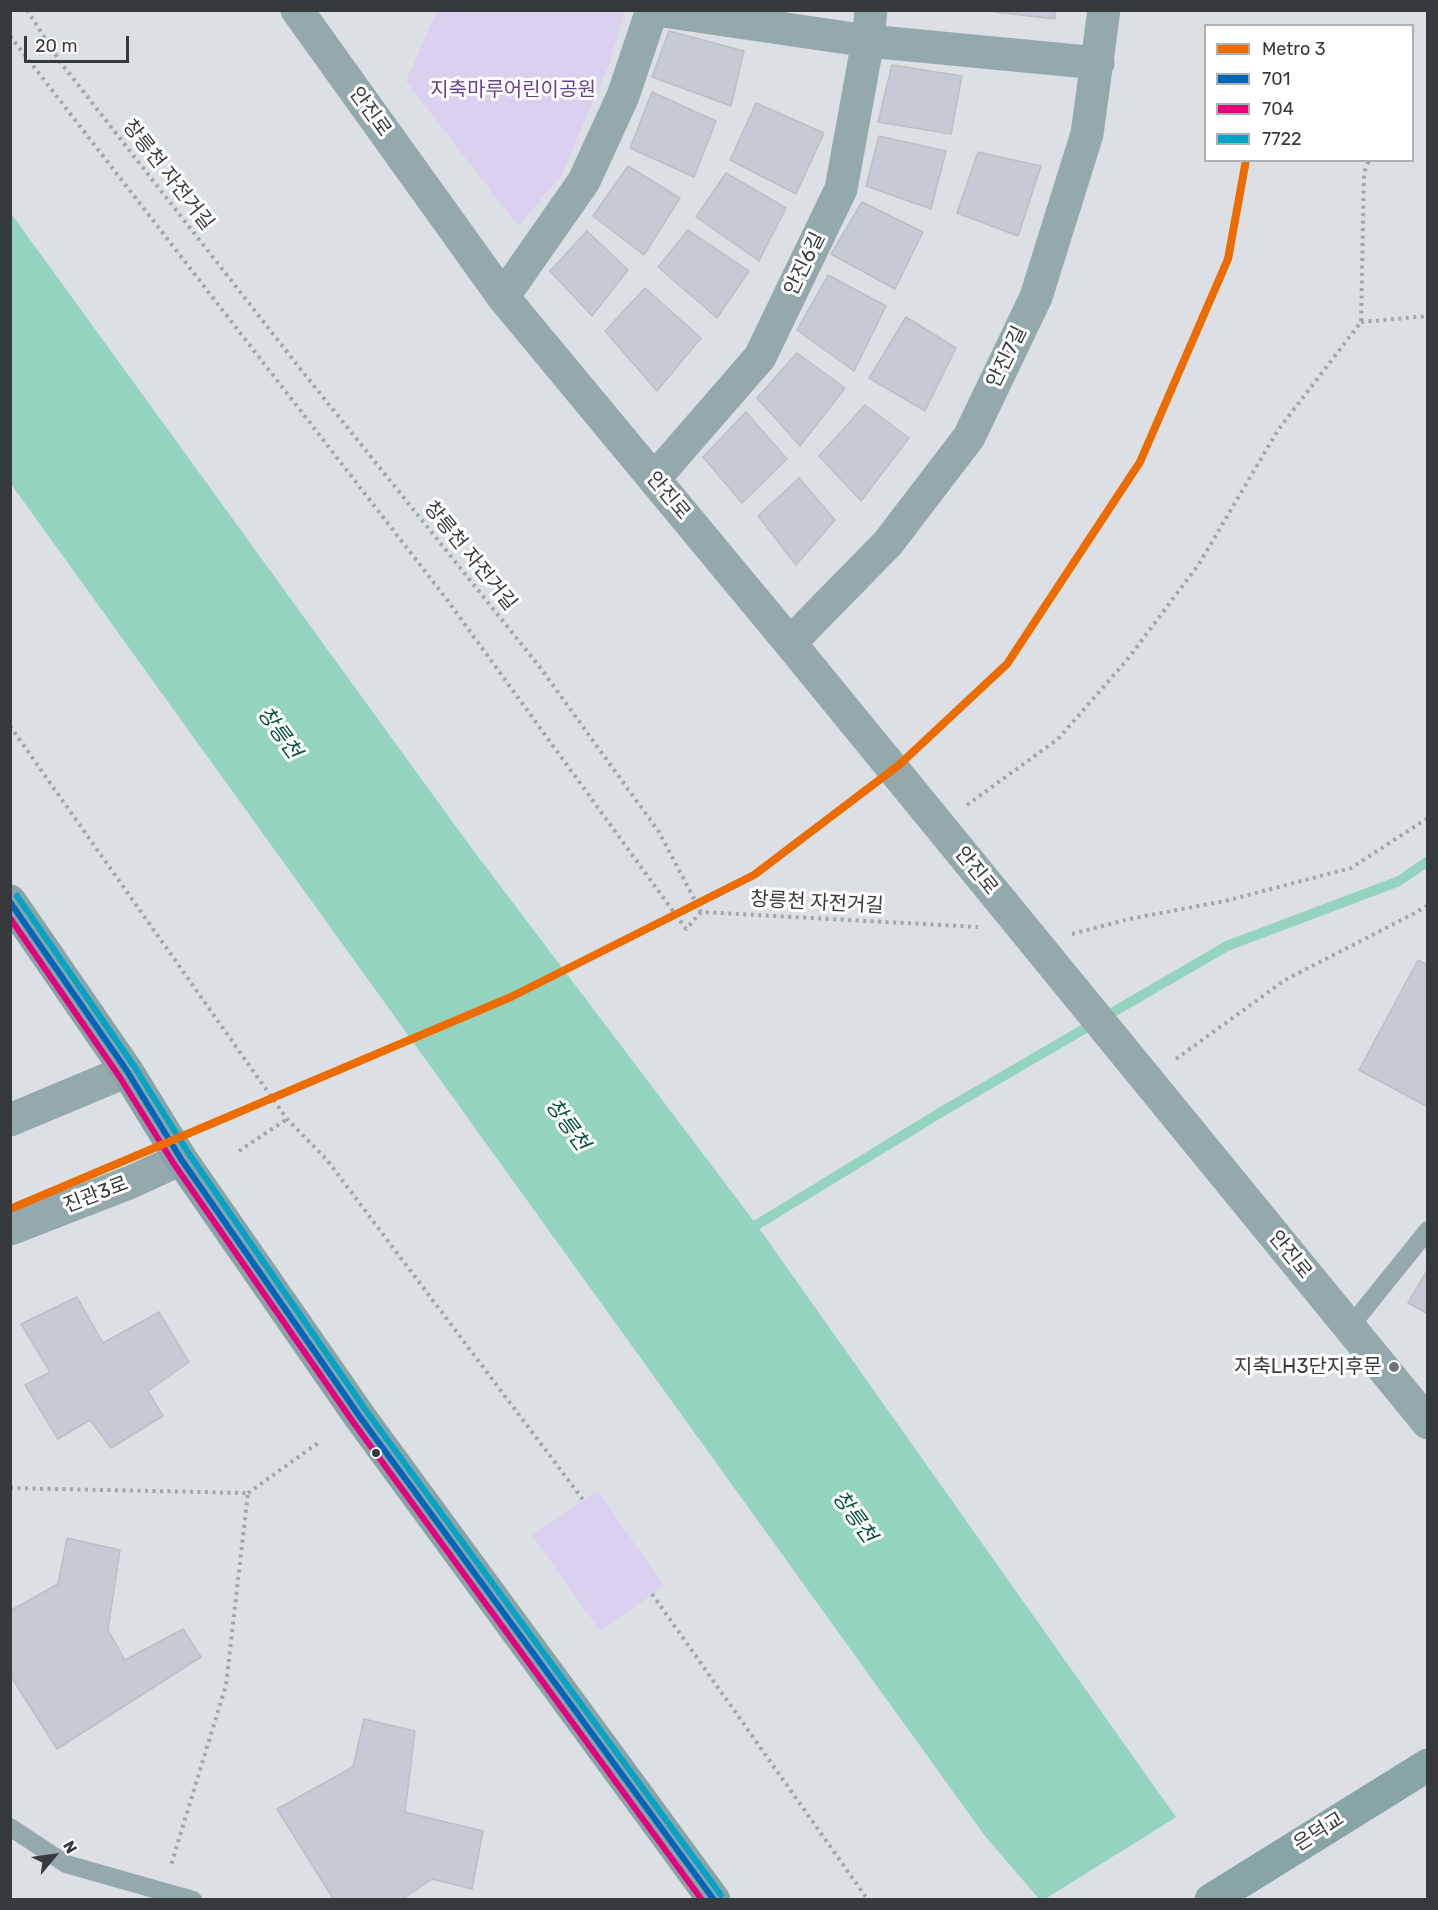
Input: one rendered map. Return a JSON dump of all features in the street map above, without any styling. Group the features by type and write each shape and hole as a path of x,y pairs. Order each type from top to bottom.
{"main road":[{"path":"10,901 127,1071 181,1159 360,1417 714,1899"},
{"name":"은덕교","path":"1211,1899 1428,1766"}],"street":[{"name":"안진로","path":"297,10 503,297 790,643 1428,1423"},
{"path":"503,297 584,181 623,96 654,10 870,26 1098,63"},
{"name":"안진7길","path":"790,643 888,543 969,437 1036,297 1088,134 1104,10"},
{"name":"안진6길","path":"654,479 760,357 841,189 870,26"},
{"path":"10,1120 127,1071"},
{"name":"진관3로","path":"10,1229 131,1182 181,1159"}],"lane":[{"path":"1349,1328 1428,1230"},
{"path":"10,1827 66,1864 193,1899"}],"path":[{"name":"창릉천 자전거길","path":"27,10 61,63 287,352 539,666 660,832 701,912 979,927"},
{"path":"10,36 445,597 686,929 701,912"},
{"path":"962,809 1058,739 1127,660 1199,564 1278,430 1360,322 1364,173 1368,162"},
{"path":"1360,322 1428,316"},
{"path":"10,726 287,1119 327,1160 584,1501"},
{"path":"1065,935 1129,919 1225,901 1351,868 1428,818"},
{"path":"1170,1064 1285,980 1428,905"},
{"path":"239,1151 287,1119"},
{"path":"10,1488 248,1493 318,1443"},
{"path":"163,1891 226,1685 248,1493"},
{"path":"652,1594 868,1899"}],"green space":[{"name":"지축마루어린이공원","path":"437,11 625,11 608,67 561,176 518,226 406,81"},
{"path":"598,1491 664,1586 600,1631 532,1535"}],"water":[{"name":"창릉천","path":"10,212 470,846 756,1224 1234,1899 1039,1899 985,1836 11,484"}],"pier":[{"path":"1178,1816 1237,1900 1045,1899"}],"building":[{"path":"996,10 1055,10 1055,19 995,12"},
{"path":"669,31 744,51 731,106 652,77"},
{"path":"892,65 962,76 951,134 878,122"},
{"path":"652,92 716,121 694,177 630,148"},
{"path":"756,103 824,133 796,194 730,160"},
{"path":"879,136 946,151 931,209 866,186"},
{"path":"978,152 1041,166 1018,236 957,213"},
{"path":"628,166 680,198 644,255 593,216"},
{"path":"726,173 786,208 759,261 696,217"},
{"path":"862,202 923,232 895,289 831,254"},
{"path":"688,230 749,271 717,318 658,267"},
{"path":"587,231 628,270 592,316 550,271"},
{"path":"828,275 886,306 854,371 797,330"},
{"path":"645,288 701,338 657,391 605,331"},
{"path":"906,317 956,348 925,411 869,378"},
{"path":"797,353 845,388 800,446 757,398"},
{"path":"865,405 909,438 861,501 819,456"},
{"path":"746,412 787,459 742,503 703,457"},
{"path":"799,478 835,520 796,565 758,516"},
{"path":"1418,960 1428,965 1428,1107 1359,1070"},
{"path":"1428,1269 1428,1314 1408,1303"},
{"path":"77,1297 103,1343 159,1312 189,1362 148,1391 163,1416 111,1448 90,1420 58,1439 25,1385 50,1372 21,1324"},
{"path":"67,1538 120,1550 108,1630 125,1660 183,1629 201,1657 57,1749 10,1675 10,1611 58,1584"},
{"path":"364,1719 415,1731 405,1812 483,1831 472,1889 432,1879 401,1900 334,1900 277,1809 353,1767"}],"waterway":[{"path":"745,1232 943,1111 1227,946 1399,881 1428,861"}],"metro line":[{"name":"3","path":"10,1209 511,997 754,875 899,765 1007,664 1140,462 1228,259 1246,162"}],"transit line":[{"name":"7722","path":"17,896 134,1066 189,1154 367,1412 721,1895"},
{"name":"701","path":"10,902 127,1071 181,1159 360,1417 714,1900"},
{"name":"704","path":"10,918 119,1076 174,1164 353,1422 702,1900"}],"place":[{"name":"지축LH3단지후문","path":"1394,1367"}]}
